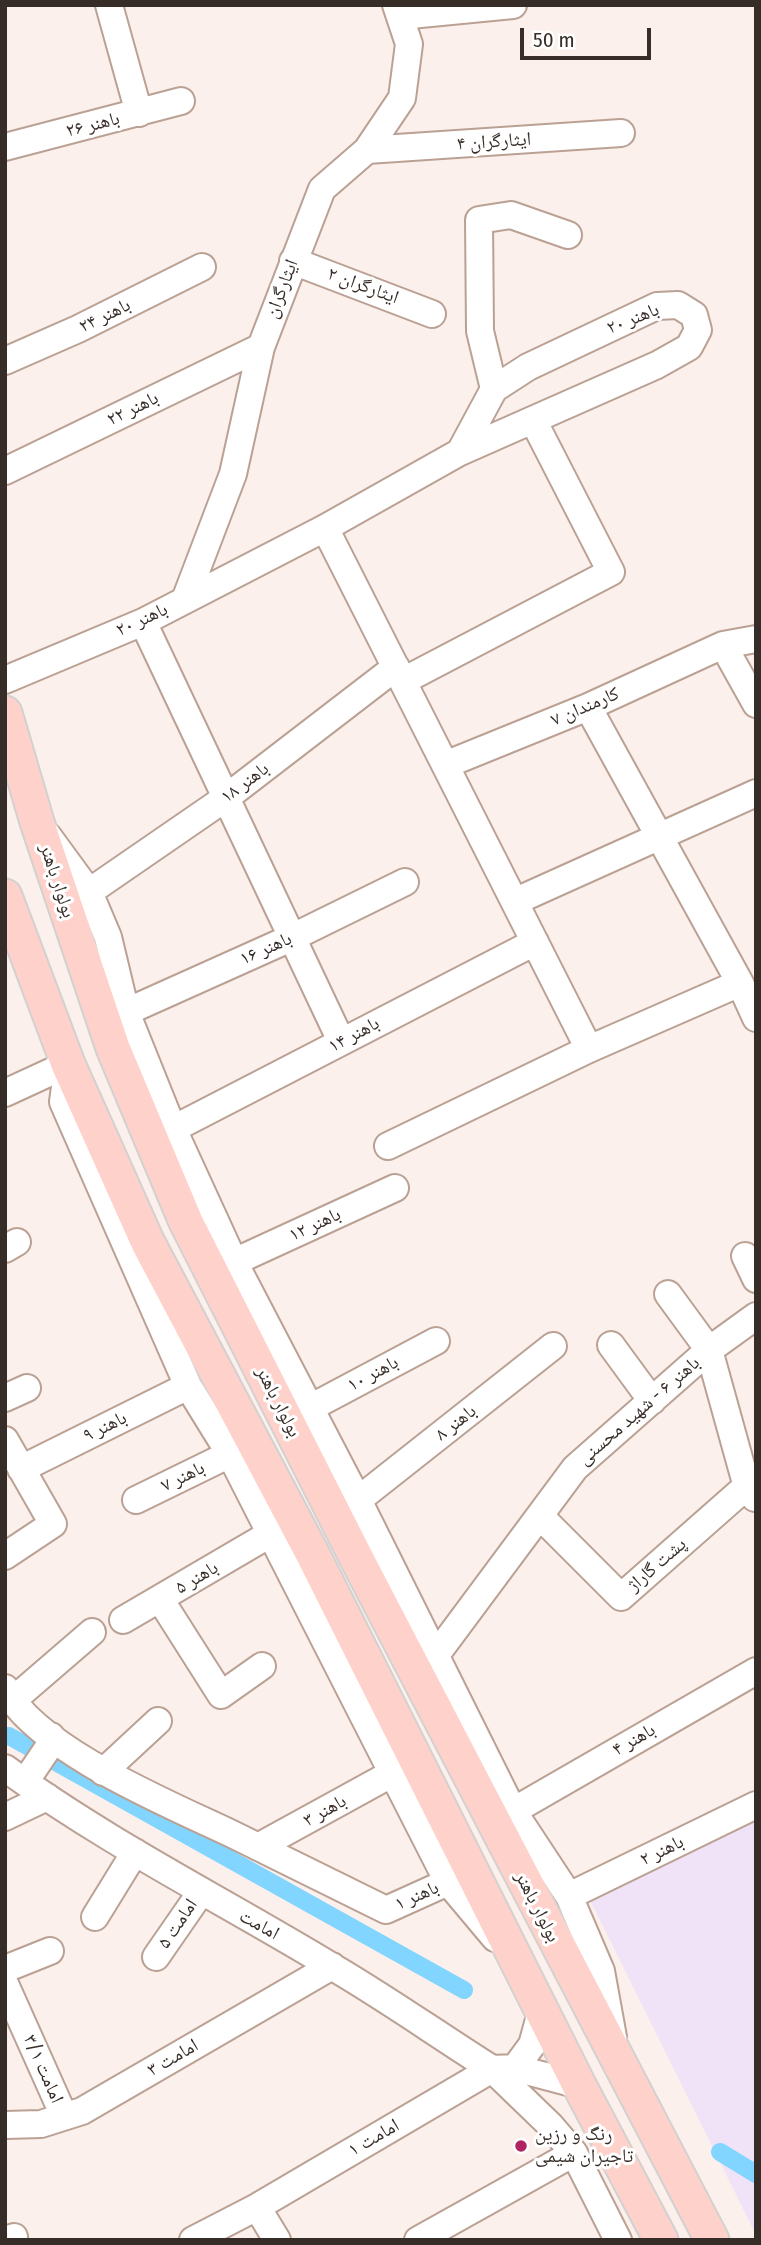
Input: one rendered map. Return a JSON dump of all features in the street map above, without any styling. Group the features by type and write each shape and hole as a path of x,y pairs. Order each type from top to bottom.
{"main road":[{"name":"بولوار باهنر","path":"5,713 37,822 113,1048 186,1222 360,1565 434,1668 617,2063 712,2240"},
{"name":"بولوار باهنر","path":"5,895 138,1248 312,1553 517,1964 661,2240"},
{"path":"312,1553 331,1549 344,1534"},
{"path":"326,1583 340,1569 360,1565"}],"street":[{"path":"109,5 139,113"},
{"path":"398,10 513,5"},
{"name":"ایثارگران","path":"185,600 233,474 261,346 322,188 366,150 402,98 409,44 398,10"},
{"name":"باهنر ۲۶","path":"5,147 181,101"},
{"name":"ایثارگران ۴","path":"366,150 621,132"},
{"path":"494,389 480,331 479,220 510,215 568,235"},
{"name":"ایثارگران ۲","path":"293,261 432,314"},
{"name":"باهنر ۲۴","path":"5,360 78,329 202,267"},
{"name":"باهنر ۲۰","path":"5,680 143,622 325,528 460,452 534,422 689,347 698,330 694,315 678,305 657,306 528,366 494,389 460,452"},
{"name":"باهنر ۲۲","path":"5,471 261,346"},
{"name":"باهنر ۱۸","path":"89,892 400,674 611,572 534,422"},
{"path":"325,528 589,1049"},
{"path":"143,622 341,1041"},
{"name":"کارمندان ۷","path":"445,765 588,708 723,645 756,639"},
{"path":"723,645 756,704"},
{"path":"588,708 740,983 756,1018"},
{"path":"516,901 756,793"},
{"path":"37,822 89,892 108,937 126,1012 173,1129 234,1262 358,1500 434,1668 513,1811 569,1896 601,1971 617,2063"},
{"name":"باهنر ۱۶","path":"126,1012 291,938 405,882"},
{"name":"باهنر ۱۴","path":"173,1129 535,942"},
{"path":"388,1146 589,1049 740,983"},
{"path":"5,1093 68,1064"},
{"name":"باهنر ۱۲","path":"234,1262 395,1188"},
{"path":"138,1248 188,1386 230,1454 448,1882 517,1964"},
{"path":"668,1294 709,1350 753,1488"},
{"name":"باهنر ۶ - شهید محسنی","path":"434,1668 575,1468 709,1350 756,1316"},
{"name":"باهنر ۱۰","path":"310,1408 436,1341"},
{"path":"611,1345 652,1401"},
{"name":"باهنر ۸","path":"358,1500 553,1346"},
{"name":"باهنر ۹","path":"15,1468 188,1386"},
{"path":"5,1440 15,1468 53,1524 5,1556"},
{"name":"باهنر ۷","path":"136,1500 230,1454"},
{"name":"پشت گاراژ","path":"541,1517 621,1597 753,1488"},
{"name":"باهنر ۵","path":"123,1620 270,1534"},
{"path":"160,1599 221,1695 262,1666"},
{"path":"36,1766 9,1695 92,1632"},
{"name":"باهنر ۴","path":"513,1811 756,1671"},
{"path":"103,1772 158,1721"},
{"path":"36,1766 103,1772 258,1847"},
{"path":"5,1816 36,1766"},
{"name":"امامت","path":"36,1766 135,1852 504,2068"},
{"name":"باهنر ۳","path":"258,1847 391,1774"},
{"name":"باهنر ۲","path":"569,1896 756,1805"},
{"name":"باهنر ۱","path":"258,1847 386,1910 448,1882"},
{"path":"95,1917 135,1852"},
{"name":"امامت ۵","path":"156,1957 201,1892"},
{"path":"5,1969 50,1951"},
{"name":"امامت ۳","path":"5,2125 41,2124 82,2111 332,1966"},
{"name":"امامت ۳/۱","path":"5,1984 64,2116"},
{"path":"504,2068 532,2045 542,2009"},
{"path":"504,2068 579,2085"},
{"path":"504,2068 574,2153 618,2240"},
{"name":"امامت ۱","path":"193,2240 504,2068"},
{"path":"418,2240 574,2153"},
{"path":"257,2207 277,2240"}],"shaded area":[{"path":"756,1814 756,2235 590,1900"}],"waterway":[{"path":"9,1736 464,1990"},
{"path":"720,2152 756,2174"}],"place":[{"name":"رنگ و رزین تاجیران شیمی","path":"521,2146"}]}
